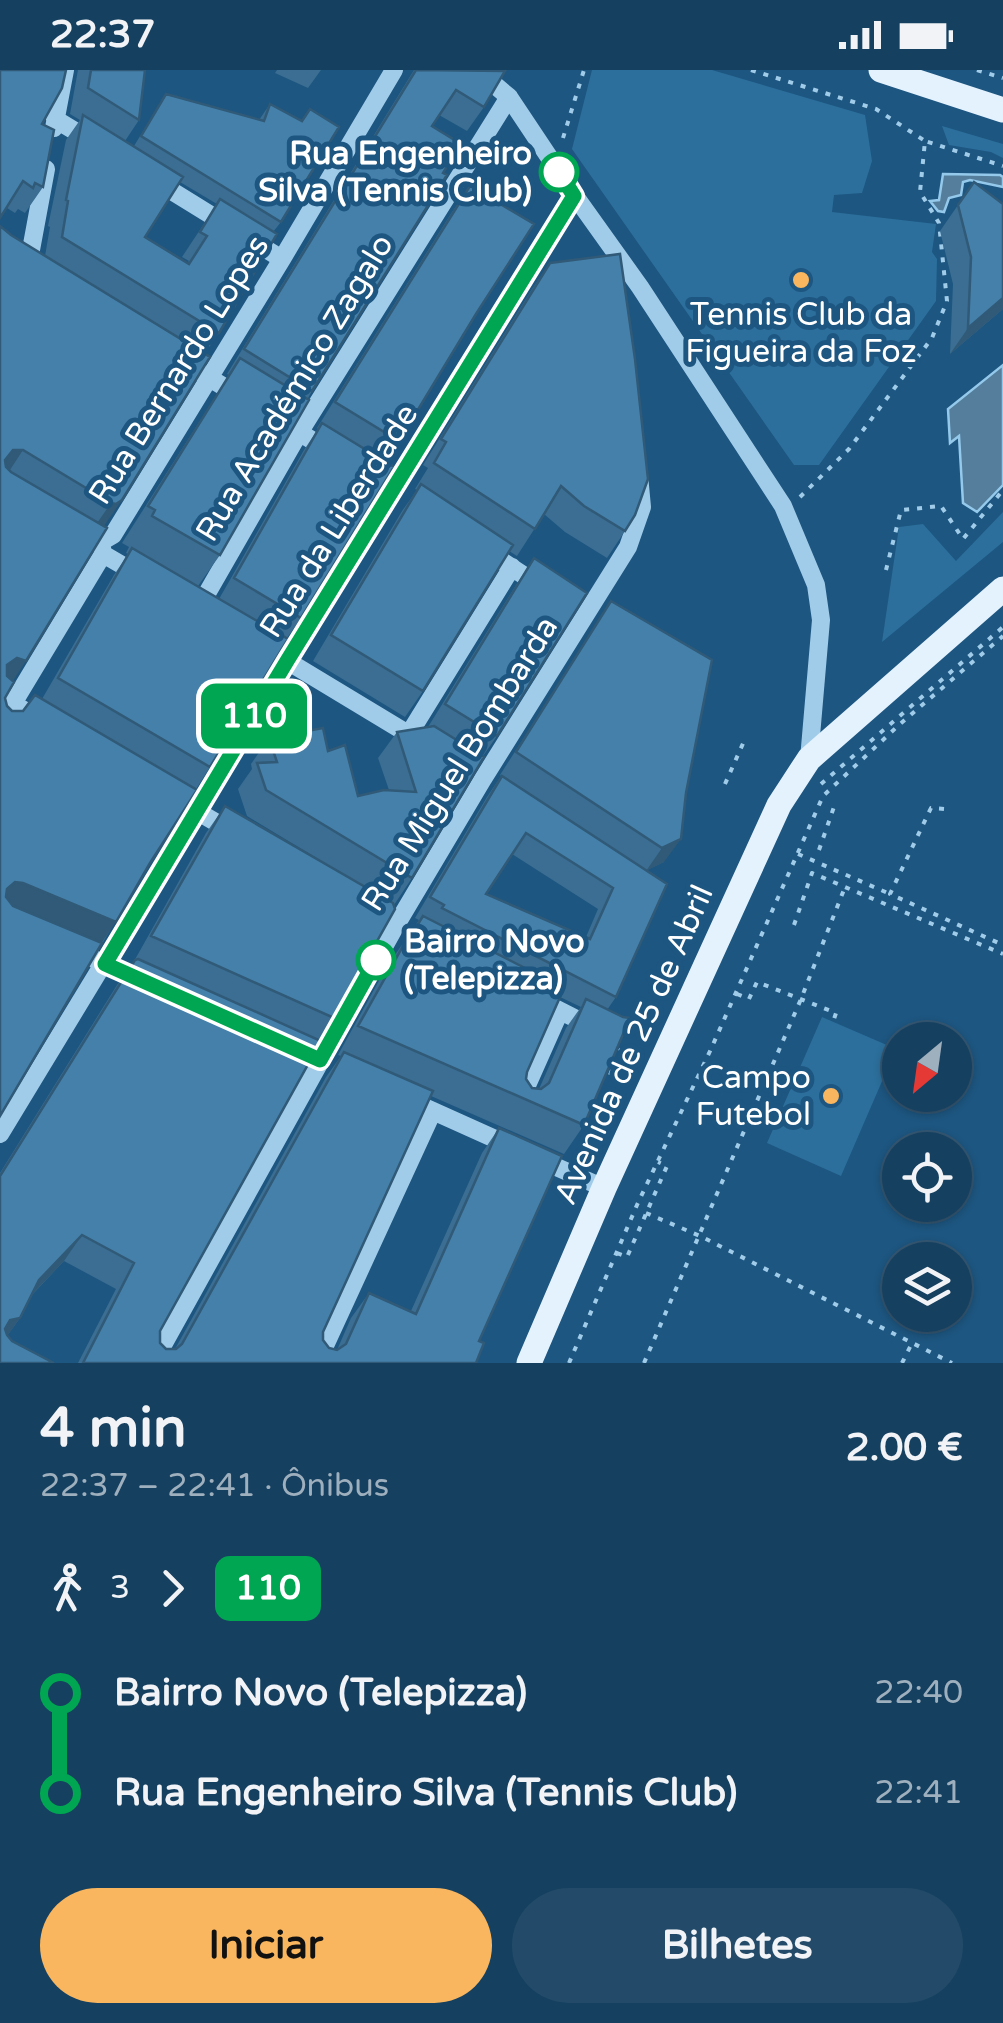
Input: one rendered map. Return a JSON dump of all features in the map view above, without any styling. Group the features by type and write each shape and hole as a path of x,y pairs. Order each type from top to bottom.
{"main road":[{"path":"881,70 1003,110"},
{"name":"Avenida de 25 de Abril","path":"530,1363 604,1188 779,805 808,759 1003,589"}],"street":[{"path":"29,267 65,70"},
{"name":"Rua Bernardo Lopes","path":"0,725 6,699 98,546 113,536 394,70"},
{"path":"478,70 509,96 574,196 640,286 785,511 816,585 821,620 808,759"},
{"name":"Rua Académico Zagalo","path":"198,610 299,433 509,96"},
{"path":"52,137 104,149"},
{"path":"136,169 282,259"},
{"name":"Rua da Liberdade","path":"0,1134 574,196"},
{"path":"615,250 619,289"},
{"path":"160,348 347,462"},
{"name":"Rua Miguel Bombarda","path":"152,1363 394,926 483,780 572,606 628,548 642,507 636,448"},
{"path":"468,538 572,606"},
{"path":"98,546 151,582"},
{"path":"409,734 512,567"},
{"path":"258,644 438,752"},
{"path":"6,699 63,733"},
{"path":"147,782 243,838"},
{"path":"70,949 158,988"},
{"path":"526,994 614,1042"},
{"path":"518,1106 560,1011"},
{"path":"384,1089 604,1188"},
{"path":"317,1363 433,1111"}],"path":[{"path":"562,138 584,70"},
{"path":"751,70 876,110 925,141 1003,166"},
{"path":"978,70 1003,78"},
{"path":"785,511 850,449 932,338 946,302 939,223 920,192 925,141"},
{"path":"886,570 901,510 941,506 964,539 1003,490"},
{"path":"812,792 1003,627"},
{"path":"569,1363 823,796 1003,636"},
{"path":"725,784 745,739"},
{"path":"819,850 835,804"},
{"path":"890,894 931,808 944,809"},
{"path":"797,854 1003,944"},
{"path":"794,925 812,873 1003,954"},
{"path":"644,1363 801,1000 845,887"},
{"path":"735,994 749,999 757,982 836,1014 833,1022"},
{"path":"610,1076 614,1042"},
{"path":"617,1253 627,1257 667,1166 658,1162"},
{"path":"646,1213 700,1236 952,1363"},
{"path":"902,1363 911,1344"}],"shaded area":[{"name":"Tennis Club da Figueira da Foz","path":"592,70 712,70 865,115 872,161 862,193 834,195 832,212 936,224 932,252 937,259 936,301 819,465 794,465 572,149"},
{"path":"942,126 1003,144 1003,158 991,152 949,145"},
{"path":"943,174 1000,175 1003,187 963,182 961,195 949,198 944,212 938,211 930,201 939,200"},
{"path":"1003,365 1003,485 977,512 963,503 959,436 950,443 948,409"},
{"path":"1003,512 1003,542 882,642 899,527 923,524 956,561"},
{"name":"Campo Futebol","path":"822,1017 882,1043 882,1081 841,1176 767,1143"}],"building":[{"path":"0,70 66,70 62,88 42,124 54,130 43,187 35,183 33,188 23,181 0,218"},
{"path":"91,70 145,70 139,120 88,88"},
{"path":"416,70 505,71 484,107 456,90 432,126 461,144 443,173 447,175 312,391 244,349"},
{"path":"166,94 264,121 270,104 302,121 310,109 339,127 281,222 141,136"},
{"path":"83,115 183,177 145,237 189,264 207,236 200,232 220,199 277,234 219,333 62,237"},
{"path":"974,182 1003,204 1003,298 968,328 971,257 958,205"},
{"path":"470,186 534,224 399,441 335,402"},
{"path":"0,226 210,357 116,504 23,450 13,450 5,460 11,472 107,528 26,661 17,658 7,665 7,676 14,682 5,698 7,706 12,711 23,711 35,695 197,790 116,922 23,883 15,882 7,889 6,897 13,906 102,943 0,1116"},
{"path":"620,254 648,479 625,531 584,506 561,486 535,529 434,463 446,442 441,439 550,263"},
{"path":"240,358 309,400 220,555 152,516 155,510 148,506"},
{"path":"322,423 394,467 301,618 234,578"},
{"path":"421,484 513,545 423,691 331,635"},
{"path":"132,548 288,639 210,767 58,678"},
{"path":"534,558 587,593 497,736 445,704"},
{"path":"611,601 712,660 681,839 662,848 516,752"},
{"path":"434,726 484,757 412,878 266,790 257,763 277,762 269,738 323,728 328,751 345,745 358,796 384,790 416,792 397,732"},
{"path":"502,776 667,884 616,997 442,908 444,905 430,897","holes":["526,833 613,888 590,939 486,894"]},
{"path":"225,806 393,903 395,909 334,1018 151,936"},
{"path":"423,916 564,988 527,1072 526,1079 532,1088 541,1089 549,1083 586,999 630,1018 584,1125 358,1026"},
{"path":"138,959 321,1041 160,1331 160,1343 166,1349 182,1344 344,1052 433,1091 323,1332 329,1348 337,1350 346,1344 369,1293 416,1314 499,1128 562,1156 479,1341 484,1343 476,1363 83,1363 134,1263 82,1235 39,1280 20,1318 10,1320 5,1329 12,1341 54,1363 0,1363 0,1176"}],"bus line":[{"name":"110","path":"376,960 320,1060 105,964 574,196 559,172"}],"place":[{"name":"Rua Engenheiro Silva (Tennis Club)","path":"559,172"},
{"name":"Tennis Club da Figueira da Foz","path":"801,280"},
{"name":"Bairro Novo (Telepizza)","path":"376,960"},
{"name":"Campo Futebol","path":"831,1096"}]}
